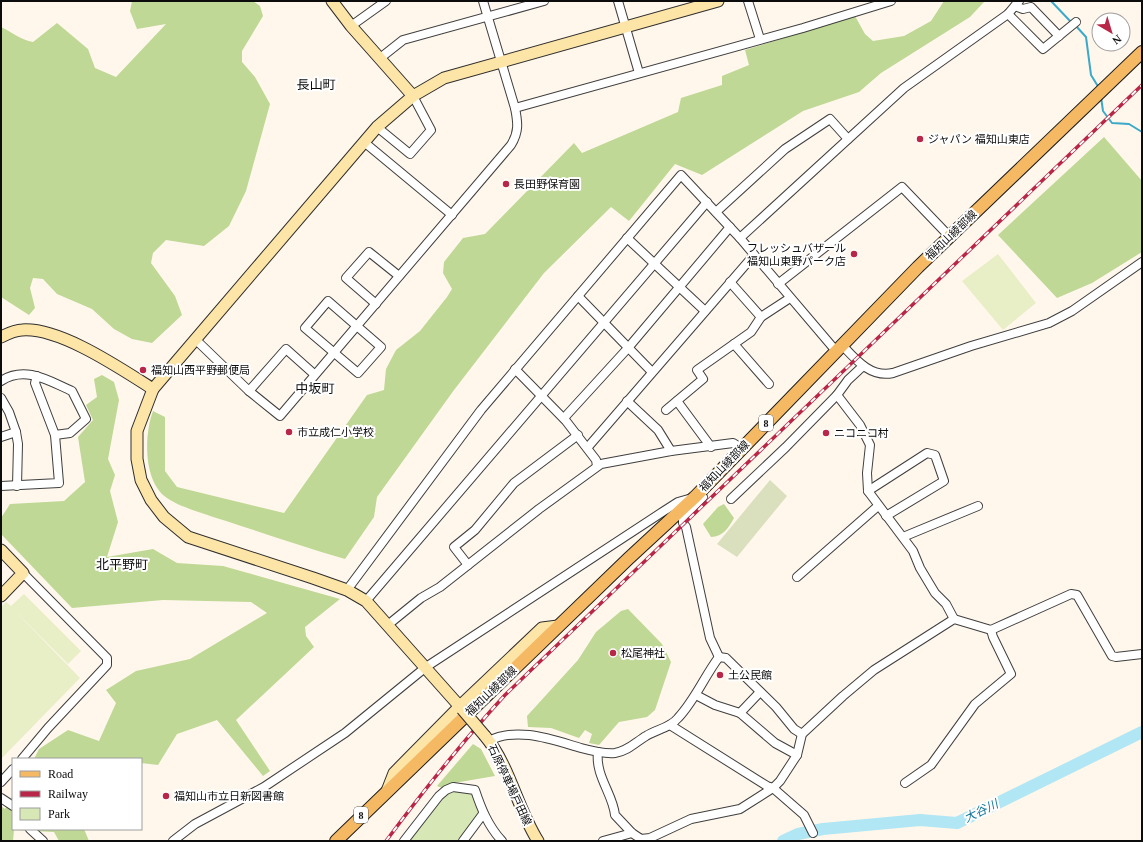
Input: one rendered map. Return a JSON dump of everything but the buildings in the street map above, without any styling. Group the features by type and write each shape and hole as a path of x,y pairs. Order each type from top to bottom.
{"main road":[{"name":"福知山綾部線","path":"336,841 558,626 694,497 949,236 1142,52"}],"street":[{"path":"332,1 379,59 413,96 431,130 410,154 377,127"},
{"path":"351,26 386,1"},
{"path":"195,339 249,391 280,416 314,374 376,304 517,136 518,123 515,108 500,63 484,1"},
{"path":"379,59 403,40 544,1"},
{"path":"618,1 639,73"},
{"name":"石原停車場戸田線","path":"538,841 525,818 501,762 487,739 389,624 366,601 347,590 188,537 164,517 151,500 140,480 136,459 137,431 153,389 377,127 413,96 444,78 718,1"},
{"path":"748,1 760,39"},
{"path":"515,108 760,39 879,2 891,1"},
{"path":"740,238 904,88 1008,14 1017,3 1023,9 1031,7 1059,36"},
{"path":"1008,14 1043,49 1076,22"},
{"path":"716,212 785,149 830,119 848,139"},
{"path":"364,142 452,215"},
{"path":"347,590 481,410 515,368 681,175 740,238 790,298 839,348 863,366 885,375 971,346 1049,323 1072,311 1142,262"},
{"path":"778,284 902,187 949,236"},
{"path":"366,601 707,202"},
{"path":"564,418 628,348 730,227"},
{"path":"627,238 705,311"},
{"path":"376,304 346,278 369,252 399,276"},
{"path":"588,448 754,255"},
{"path":"730,282 761,317"},
{"path":"578,296 652,372"},
{"path":"666,410 703,379 697,370 751,332 761,317 790,298"},
{"path":"328,301 357,325 381,347 358,373 305,328 328,301"},
{"path":"1,337 20,330 43,331 103,357 153,389"},
{"path":"734,344 769,384"},
{"path":"249,391 286,349 314,374"},
{"path":"731,499 786,447 837,395 848,380 863,366"},
{"path":"515,368 564,418 588,448 598,466"},
{"path":"1,381 9,376 26,373 37,376 72,391 86,419 70,433 55,435"},
{"path":"1,486 58,483 55,435 35,383 37,376"},
{"path":"837,395 860,425 870,445 867,474 868,491 903,537 935,594 946,604 954,619 991,630 1071,594 1077,595 1112,656 1116,658 1142,654"},
{"path":"1,398 9,412 16,432 18,444 17,486"},
{"path":"627,401 658,430 671,451"},
{"path":"677,401 711,447"},
{"path":"1,437 16,432"},
{"path":"468,565 454,547 475,530 514,483 578,435"},
{"path":"389,624 420,598 440,587 539,509 601,464 671,451 733,443 741,448"},
{"path":"868,491 927,453 935,455 944,481 886,516"},
{"path":"718,657 710,638 686,527 683,523 683,517 732,467 730,459"},
{"path":"174,841 195,824 264,787 345,733 426,667 678,502 694,497"},
{"path":"797,577 878,506"},
{"path":"903,537 978,506"},
{"path":"1,550 107,658 107,665 48,728 23,758"},
{"path":"3,591 23,573"},
{"path":"598,752 597,760 601,772 602,782 614,807 614,815 632,833 641,839 650,838 691,819 740,809 773,788 780,781 797,755 802,734 874,670 954,619"},
{"path":"388,791 394,773 542,628 558,626"},
{"path":"905,783 931,765 975,704 1011,674 992,637 991,630"},
{"path":"718,657 726,658 794,729 802,734"},
{"path":"487,739 508,734 537,736 598,752 614,753 625,750 647,735 670,725 678,719 696,695 718,657"},
{"path":"740,713 760,692"},
{"path":"696,695 715,705 740,713 775,743 797,755"},
{"path":"670,725 767,786 773,788 804,815 813,833"},
{"path":"1,782 12,770"},
{"path":"404,841 439,796 453,787 475,790 483,814 495,834 502,841"},
{"path":"1,798 12,805"},
{"path":"463,841 483,814"},
{"path":"31,830 43,841"},
{"path":"603,841 632,833"}],"green space":[{"path":"132,1 253,1 260,6 263,16 242,51 242,62 255,77 270,104 246,191 229,226 204,246 166,240 153,253 151,263 175,296 182,315 152,343 132,339 114,329 92,309 57,294 43,279 33,278 30,288 35,308 29,315 1,297 1,27 21,38 33,42 57,23 88,49 95,68 116,77 166,24 137,29 130,11"},
{"path":"944,1 984,2 970,17 881,73 859,92 803,111 702,175 675,164 629,221 611,207 544,273 454,390 377,497 374,517 345,559 195,511 179,505 159,491 153,481 150,470 147,445 148,432 153,411 165,417 165,471 177,487 284,513 367,395 384,390 386,369 396,350 420,331 447,297 452,289 443,273 444,262 463,238 485,234 574,143 582,153 678,112 681,98 722,85 722,76 749,65 745,50 855,16 865,34 873,41 904,36 931,21"},
{"path":"1104,137 1142,181 1142,252 1092,283 1057,298 998,235"},
{"path":"998,254 1036,303 1003,330 962,281"},
{"path":"102,375 114,382 119,400 108,459 115,475 110,491 118,522 107,557 153,549 177,563 223,566 340,599 305,627 306,636 314,647 236,720 270,771 263,776 217,720 177,734 158,765 142,763 142,758 34,758 39,749 68,730 99,741 116,703 106,690 136,671 190,659 267,613 251,602 163,600 72,608 1,534 1,518 10,504 64,501 85,482 78,437 93,420 86,405 97,397 94,379"},
{"path":"770,480 787,496 737,557 717,544"},
{"path":"724,504 734,518 728,528 722,533 715,537 711,537 703,524 718,507"},
{"path":"24,594 81,651 68,664 13,609 80,678 1,759 1,607 6,602 11,606"},
{"name":"松尾神社","path":"628,609 662,644 671,662 655,710 647,717 619,722 599,745 589,743 592,734 585,730 579,738 551,728 528,727 527,716 578,660 596,632 621,611"},
{"path":"473,744 481,749 495,776 454,783 442,788 437,786"},
{"path":"456,791 472,793 480,814 460,841 409,841 443,796"},
{"path":"12,797 12,830 14,830 13,841 1,841 1,806 5,809"},
{"path":"14,830 84,830 89,841 59,841 54,832"}],"waterway":[{"path":"1051,1 1071,22"},
{"path":"1076,26 1086,37 1091,75 1099,88"},
{"path":"1101,97 1103,111 1112,123 1129,124 1142,132"},
{"name":"大谷川","path":"783,841 798,834 823,829 920,820 957,823 1142,732"}],"railway":[{"path":"386,841 444,766 505,695 1142,85"}],"place":[{"name":"ジャパン 福知山東店","path":"920,139"},
{"name":"長田野保育園","path":"506,184"},
{"name":"フレッシュバザール 福知山東野パーク店","path":"854,254"},
{"name":"福知山西平野郵便局","path":"143,370"},
{"name":"市立成仁小学校","path":"289,432"},
{"name":"ニコニコ村","path":"826,433"},
{"name":"松尾神社","path":"613,653"},
{"name":"土公民館","path":"720,675"},
{"name":"福知山市立日新図書館","path":"166,796"}],"district":[{"name":"長山町","path":"316,84"},
{"name":"中坂町","path":"315,388"},
{"name":"北平野町","path":"122,564"}]}
